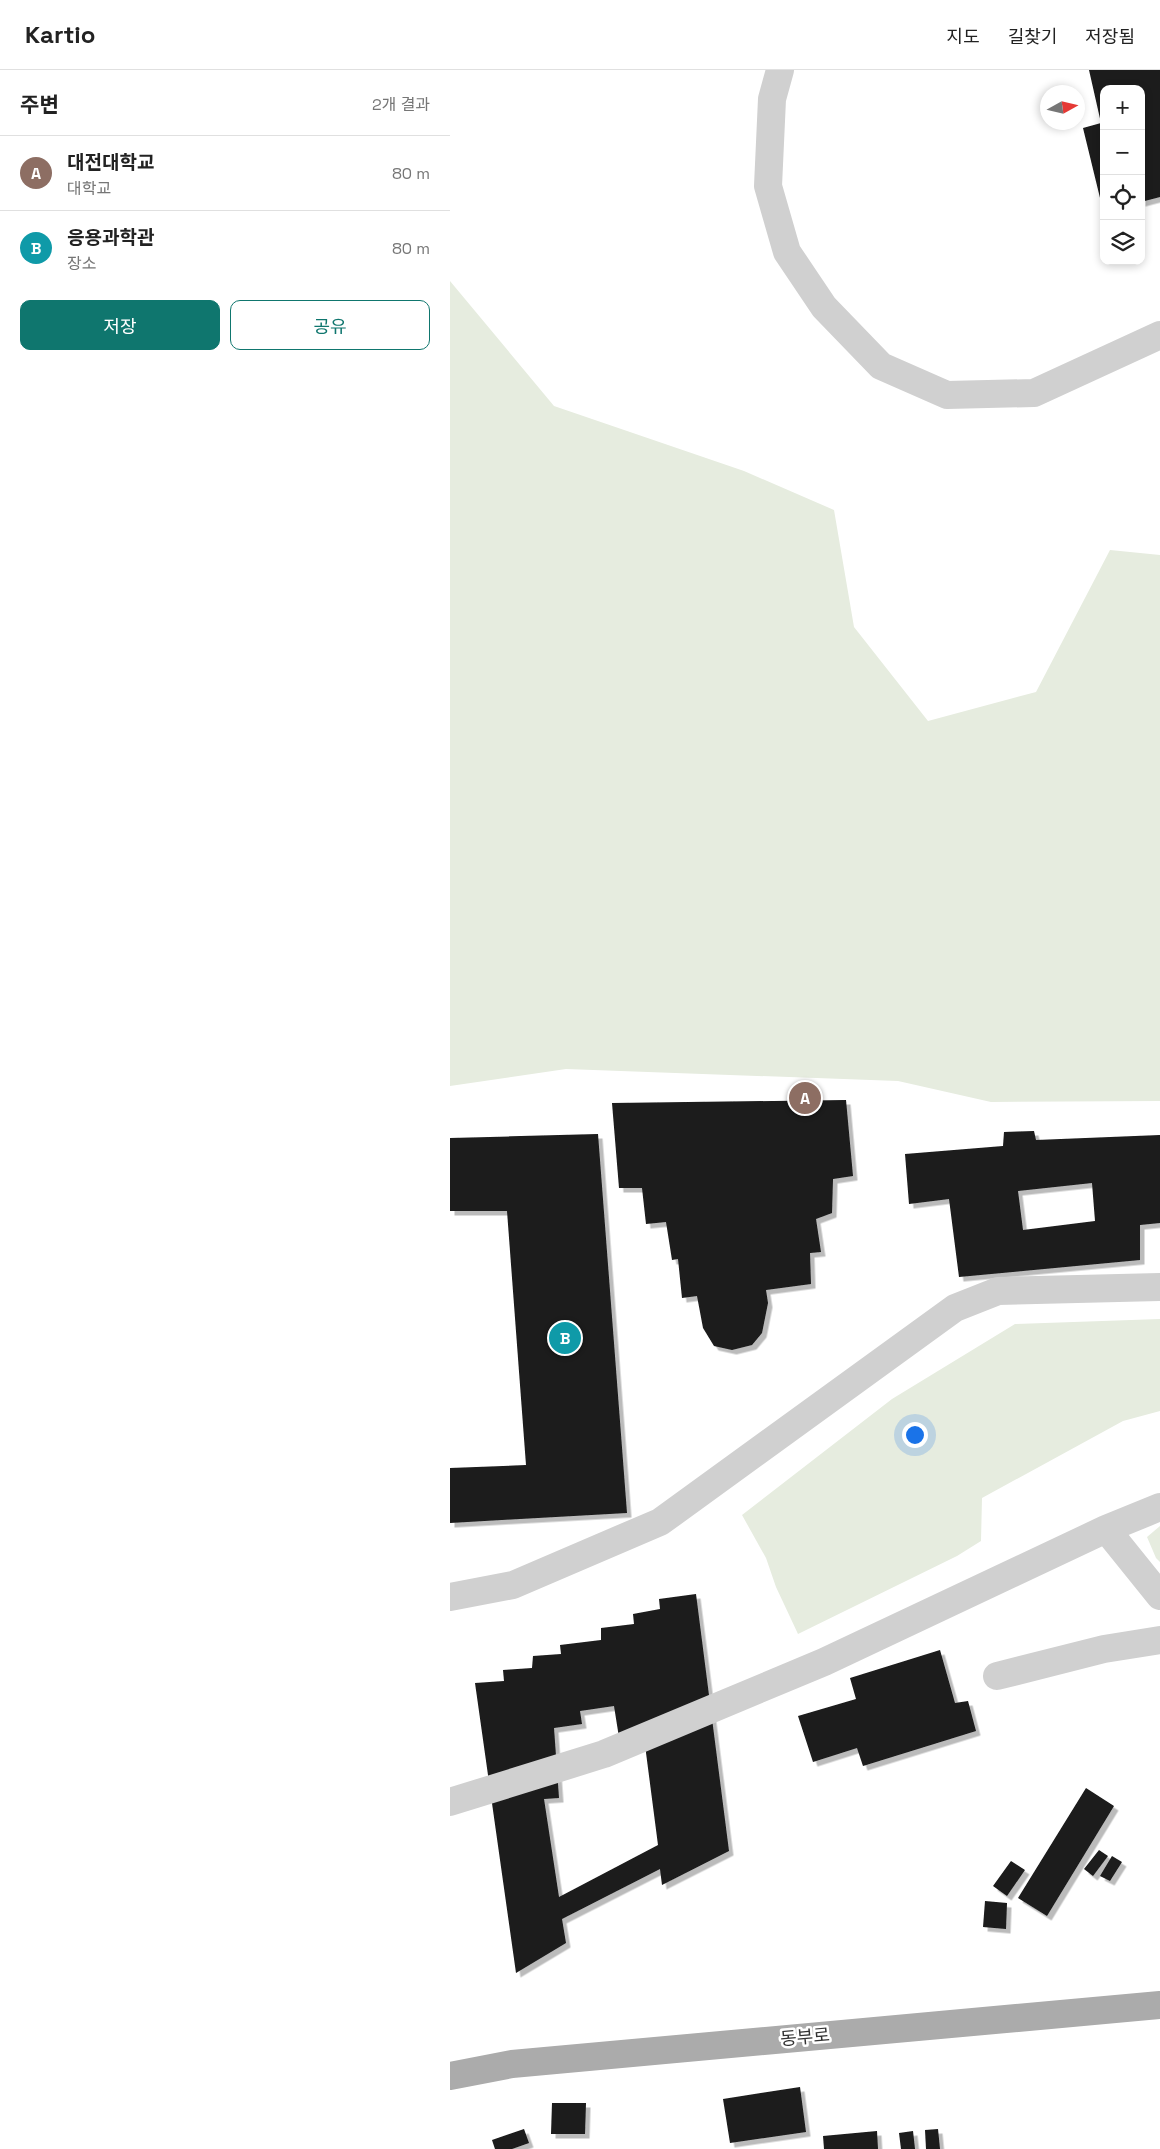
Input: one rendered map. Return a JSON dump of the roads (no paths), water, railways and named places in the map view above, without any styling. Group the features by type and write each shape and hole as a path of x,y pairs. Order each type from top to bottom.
{"main road":[{"name":"동부로","path":"450,2076 512,2064 1160,2005"}],"street":[{"path":"780,70 772,99 768,186 787,252 824,307 881,366 947,395 1034,393 1160,335"},
{"path":"450,1597 513,1585 660,1522 955,1308 998,1291 1160,1287"},
{"path":"450,1802 604,1754 824,1662 1106,1529 1160,1507"},
{"path":"1106,1529 1160,1596"},
{"path":"996,1676 1104,1649 1160,1640"}],"place":[{"name":"대전대학교","path":"805,1098"},
{"name":"응용과학관","path":"565,1338"}]}
